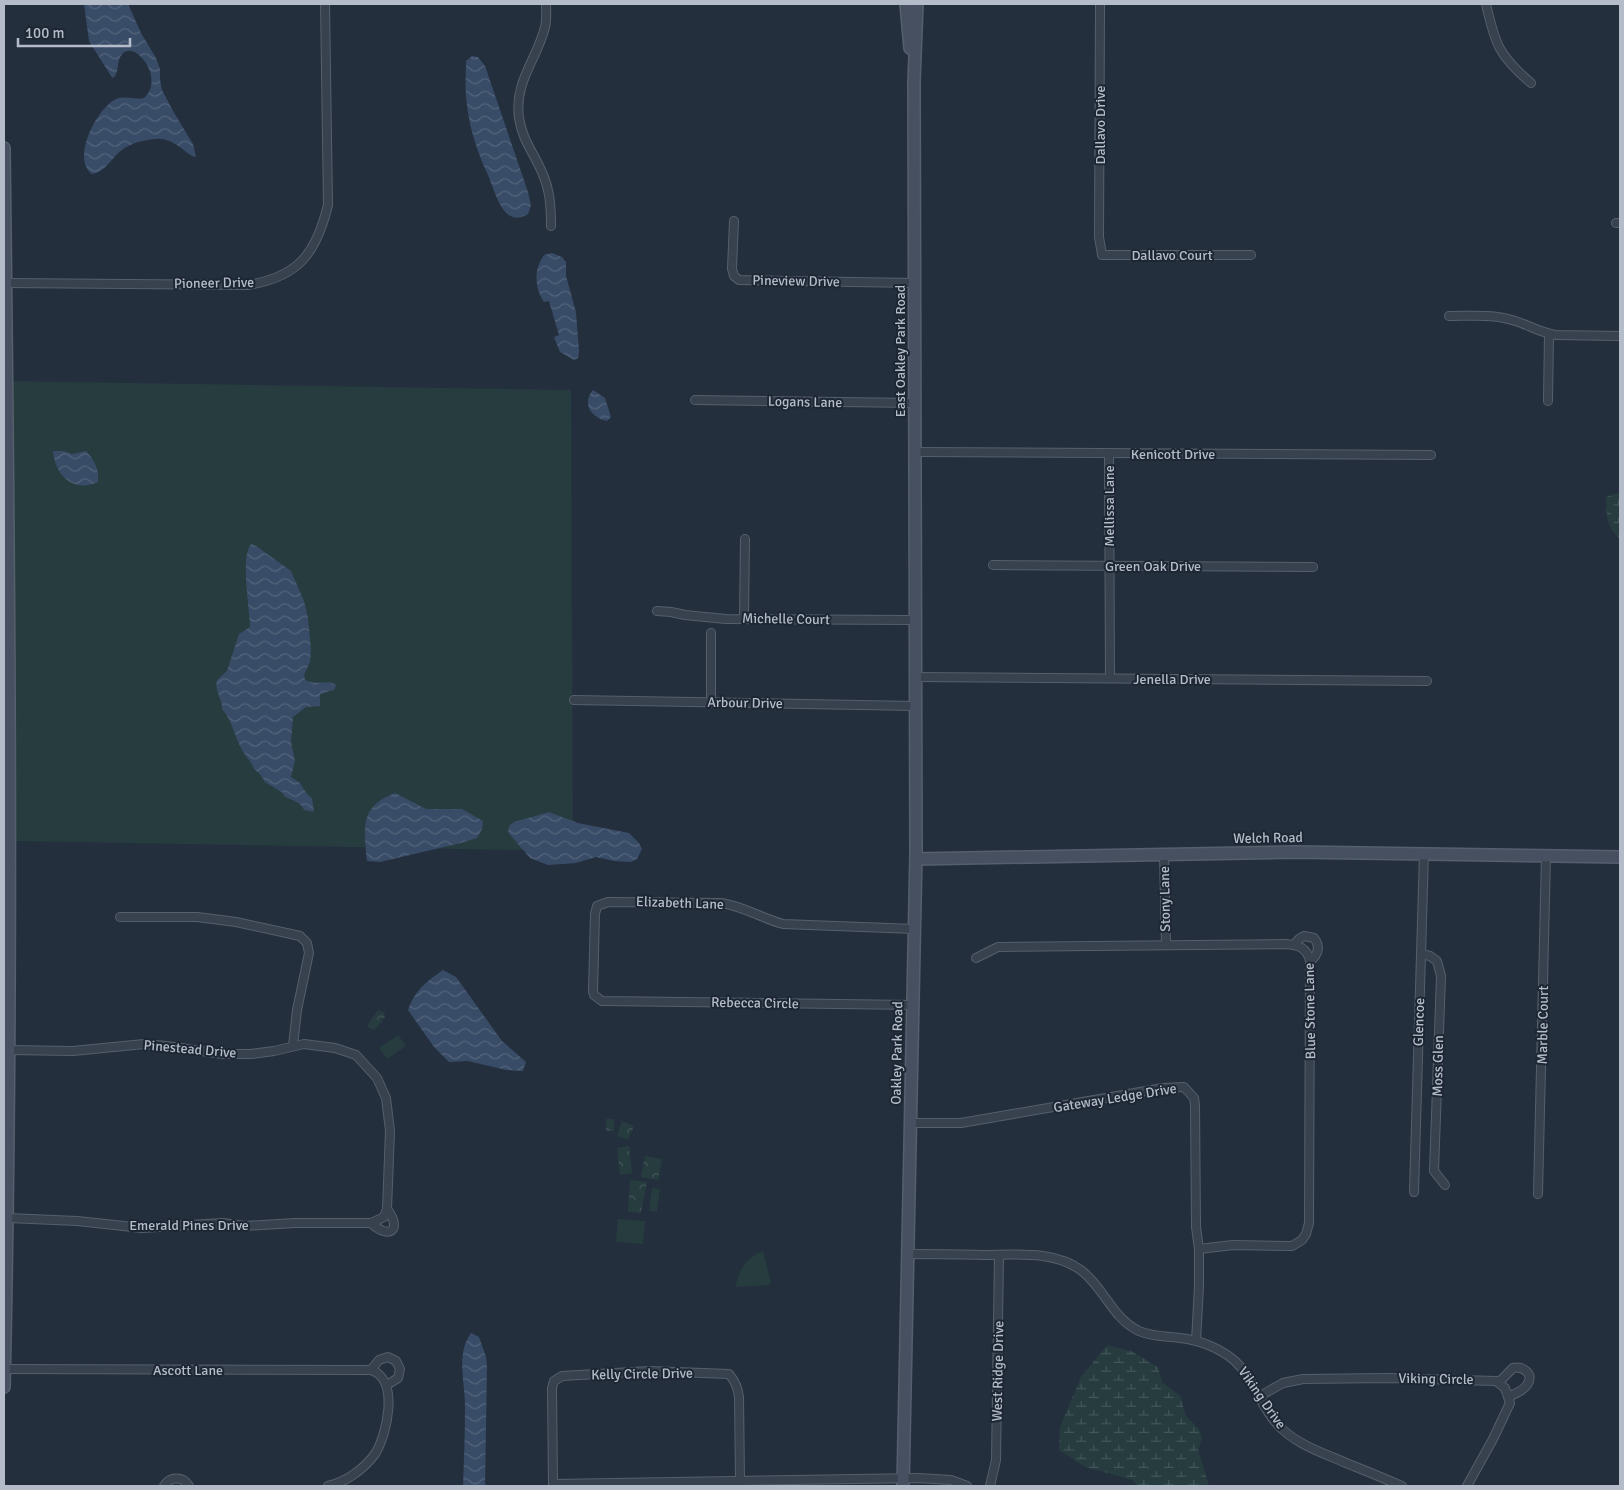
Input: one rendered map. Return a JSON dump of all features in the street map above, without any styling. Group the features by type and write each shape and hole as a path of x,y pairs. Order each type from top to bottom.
{"street":[{"name":"Pioneer Drive","path":"6,283 248,285 273,280 284,275 297,265 313,246 323,225 328,206 325,4"},
{"path":"546,4 546,25 519,89 519,117 525,141 541,169 548,186 551,202 551,226"},
{"name":"East Oakley Park Road","path":"906,4 914,82"},
{"name":"East Oakley Park Road","path":"916,620 914,82 917,4"},
{"name":"Dallavo Drive","path":"1100,4 1099,238 1101,246"},
{"path":"1488,4 1492,32 1500,50 1511,66 1531,83"},
{"path":"4,148 8,1050 6,1142 8,1218 4,1387"},
{"name":"Pineview Drive","path":"734,221 732,269 734,276 739,280 914,283"},
{"name":"Dallavo Court","path":"1101,246 1102,254 1112,256 1251,255"},
{"path":"1450,316 1495,316 1512,320 1549,334 1620,336"},
{"path":"1548,400 1549,334"},
{"name":"Logans Lane","path":"695,400 915,404"},
{"name":"Kenicott Drive","path":"915,452 1431,455"},
{"name":"Mellissa Lane","path":"1109,454 1110,678"},
{"path":"744,618 746,539"},
{"name":"Green Oak Drive","path":"993,565 1313,567"},
{"name":"Michelle Court","path":"657,611 726,619 916,620"},
{"name":"Oakley Park Road","path":"903,1482 915,929 916,620"},
{"path":"711,633 711,702"},
{"name":"Jenella Drive","path":"916,677 1428,680"},
{"name":"Arbour Drive","path":"574,700 916,706"},
{"name":"Welch Road","path":"916,859 1296,852 1620,857"},
{"name":"Glencoe","path":"1414,1192 1424,853"},
{"name":"Stony Lane","path":"1164,854 1166,945"},
{"name":"Marble Court","path":"1538,1194 1546,856"},
{"name":"Elizabeth Lane","path":"597,998 593,991 595,914 597,906 603,902 721,903 734,905 766,920 783,924 915,929"},
{"path":"120,917 197,917 236,922 293,934 304,939 309,953 293,1046"},
{"path":"1294,944 1304,936 1314,938 1317,943 1317,955 1310,961"},
{"name":"Blue Stone Lane","path":"976,958 998,948 1294,944 1304,949 1310,961 1309,1223 1306,1234 1302,1240 1292,1246 1233,1245 1199,1249"},
{"name":"Moss Glen","path":"1421,954 1430,956 1437,961 1441,976 1434,1171 1445,1185"},
{"name":"Rebecca Circle","path":"597,998 607,1001 913,1005"},
{"name":"Pinestead Drive","path":"8,1050 73,1051 144,1044 223,1054 266,1052 304,1044 322,1045 356,1056 377,1078 386,1098 390,1120 386,1213"},
{"name":"Gateway Ledge Drive","path":"910,1123 961,1123 1163,1088 1184,1087 1194,1098 1195,1105 1196,1228 1199,1249 1196,1341"},
{"name":"Emerald Pines Drive","path":"8,1218 77,1221 142,1228 223,1223 246,1226 295,1223 371,1223 386,1213 394,1217 395,1223 389,1232 384,1232 371,1223"},
{"name":"Viking Drive","path":"907,1254 1045,1256 1068,1262 1089,1277 1113,1310 1129,1325 1158,1337 1196,1341 1214,1347 1234,1361 1246,1374 1274,1421 1297,1441 1316,1451 1402,1486"},
{"name":"West Ridge Drive","path":"990,1486 996,1460 999,1255"},
{"path":"328,1486 359,1472 375,1453 386,1430 387,1385 378,1372 372,1370 379,1360 388,1357 396,1361 400,1369 398,1378 387,1385"},
{"path":"1467,1486 1505,1416 1510,1403 1509,1396 1499,1382 1510,1370 1523,1368 1527,1372 1529,1379 1527,1385 1519,1392 1509,1396"},
{"name":"Ascott Lane","path":"4,1369 372,1370"},
{"name":"Kelly Circle Drive","path":"552,1485 551,1412 554,1381 562,1376 650,1371 728,1374 733,1380 739,1397 740,1480"},
{"name":"Viking Circle","path":"1260,1396 1283,1383 1303,1378 1433,1378 1499,1382"},
{"path":"164,1486 166,1482 173,1478 181,1479 189,1486"},
{"path":"552,1485 740,1480 903,1482 951,1480 967,1486"}],"green space":[{"path":"8,381 571,390 573,851 12,841"},
{"path":"1620,492 1620,539 1609,525 1606,497"},
{"path":"378,1010 384,1012 385,1017 375,1030 367,1026"},
{"path":"398,1035 406,1046 387,1059 379,1048"},
{"path":"606,1119 614,1119 614,1131 606,1131"},
{"path":"622,1121 634,1126 628,1140 617,1136"},
{"path":"629,1146 632,1173 620,1175 617,1148"},
{"path":"645,1156 662,1159 658,1180 641,1177"},
{"path":"630,1180 647,1182 641,1213 628,1212"},
{"path":"652,1188 660,1189 657,1212 649,1211"},
{"path":"618,1219 645,1221 643,1244 616,1242"},
{"path":"763,1251 771,1283 768,1285 735,1287 739,1274 747,1261"},
{"path":"1107,1345 1131,1351 1158,1367 1162,1382 1180,1396 1186,1416 1199,1429 1202,1438 1198,1449 1209,1486 1137,1486 1133,1480 1085,1467 1059,1450 1060,1427 1081,1377"}],"water":[{"path":"84,4 128,4 141,33 156,58 160,69 162,90 193,144 196,157 169,141 155,139 137,142 126,148 97,173 92,174 86,167 84,157 85,146 101,112 116,99 123,97 144,98 150,90 152,81 146,63 134,52 128,51 120,56 115,76 113,78 111,76 89,41"},
{"path":"472,56 478,57 485,66 528,192 531,205 528,214 519,217 512,217 501,206 473,136 467,106 466,87 466,61"},
{"path":"552,253 562,257 566,262 566,276 576,312 579,351 578,358 574,360 560,352 554,337 559,335 549,301 544,302 538,290 536,278 538,266 544,255"},
{"path":"593,390 605,398 611,417 607,421 597,417 590,410 588,400"},
{"path":"53,451 63,451 72,454 86,451 96,465 98,482 81,485 67,480 58,468"},
{"path":"251,544 291,571 304,601 308,618 311,650 310,662 304,675 305,680 336,685 334,690 320,694 320,706 306,707 293,717 291,742 295,761 291,777 300,783 312,798 314,812 304,810 299,803 285,797 283,793 265,782 254,769 239,745 229,720 222,709 216,684 217,680 227,671 239,634 250,627 246,560"},
{"path":"395,793 426,809 462,809 483,821 482,829 477,838 461,843 380,862 367,861 366,820 375,805"},
{"path":"549,812 578,823 629,833 642,849 637,859 631,862 596,857 576,863 548,865 530,858 508,832 509,826 514,822"},
{"path":"443,970 456,977 502,1041 526,1062 523,1071 506,1070 468,1061 449,1062 434,1047 408,1010 414,997 422,987"},
{"path":"471,1333 479,1337 487,1366 485,1486 463,1486 465,1399 462,1360 466,1342"}]}
